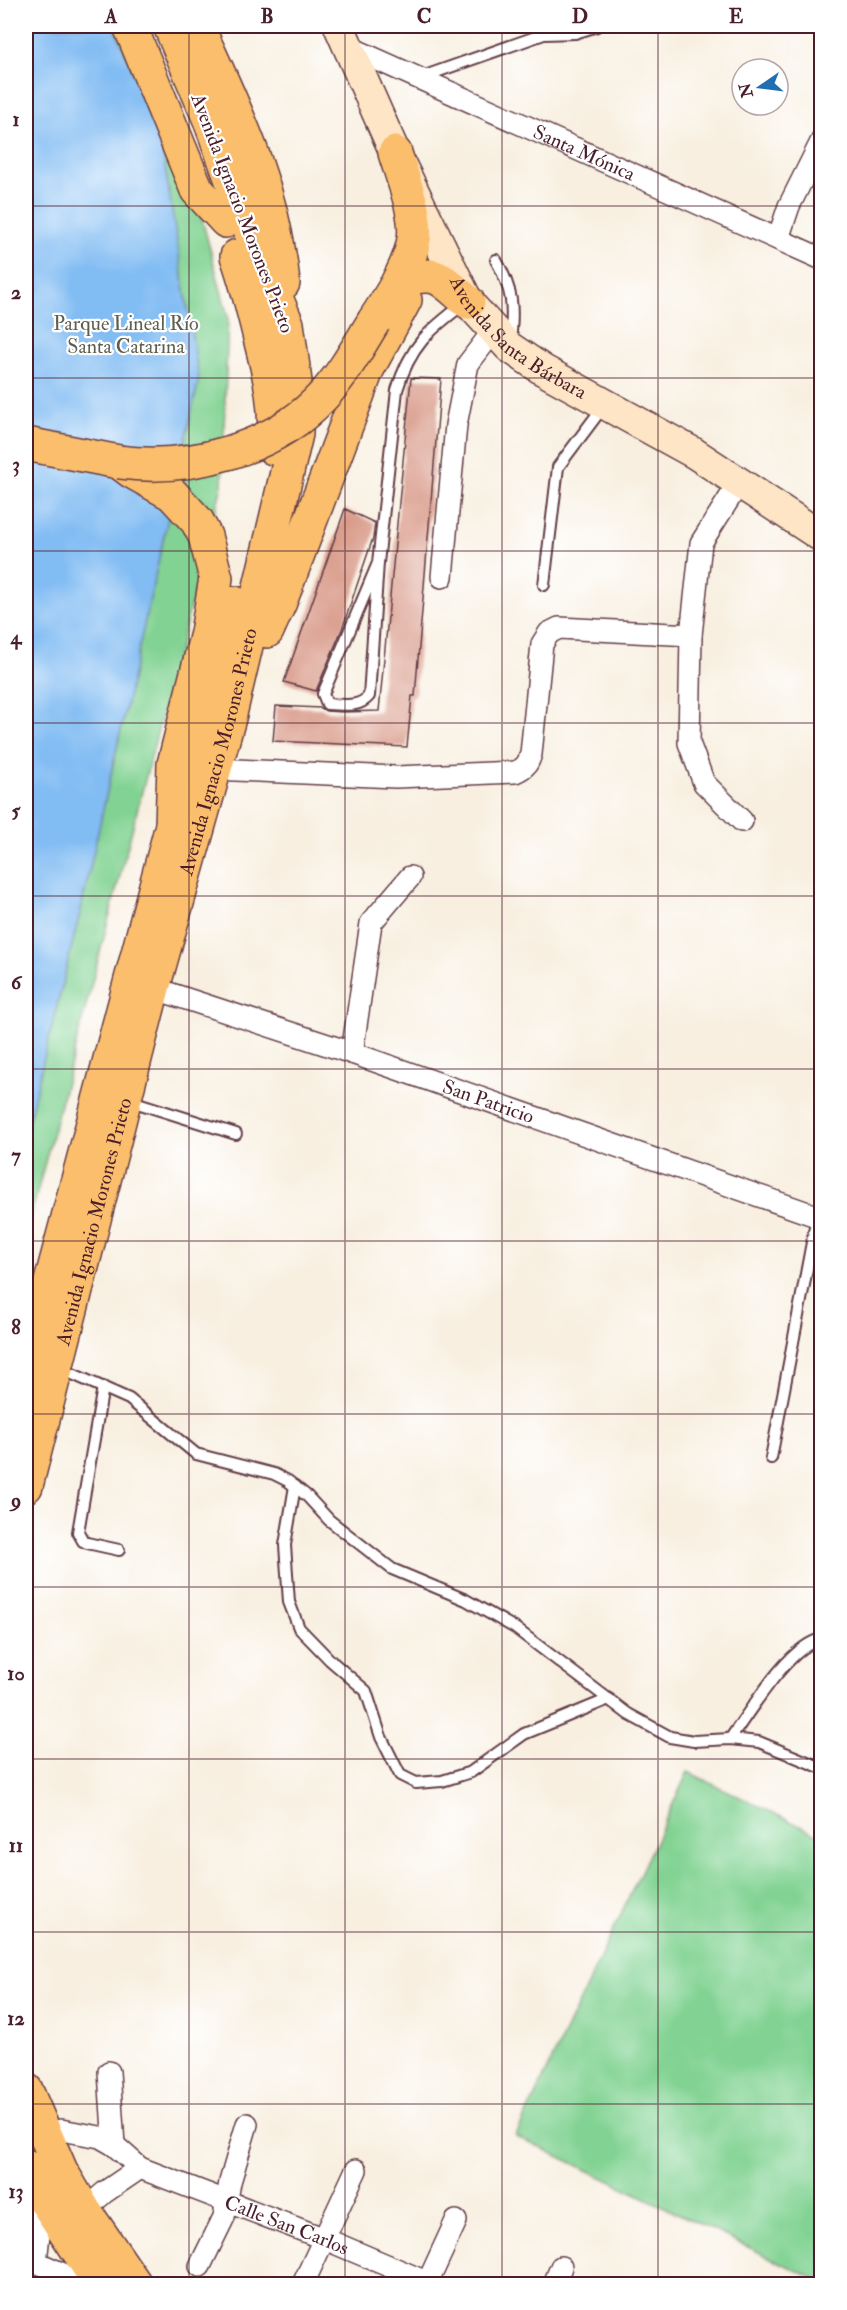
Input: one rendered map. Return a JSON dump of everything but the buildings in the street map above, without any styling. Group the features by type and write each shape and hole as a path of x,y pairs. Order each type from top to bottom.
{"main road":[{"path":"130,26 197,190 226,221"},
{"path":"146,26 200,123"},
{"name":"Avenida Ignacio Morones Prieto","path":"26,1376 172,825 254,537 276,432 273,390 250,295 226,221 200,123 170,26"},
{"path":"197,26 252,146 268,200 280,253 287,324"},
{"name":"Avenida Ignacio Morones Prieto","path":"26,1486 153,988 229,718 296,434 297,396 292,344 287,324 200,123"},
{"path":"26,444 119,462 165,462 217,455 251,444 282,429 321,399 338,379 399,280 413,245 414,227 395,153"},
{"path":"399,280 430,274 457,292"},
{"path":"229,718 280,602 363,381 400,306 412,291 424,282 435,281 457,292"},
{"path":"119,462 172,494 196,521 205,536 216,578 207,633 174,764 172,825"},
{"path":"26,2090 61,2171 84,2210 135,2284"},
{"path":"31,2176 100,2284"}],"street":[{"name":"Santa Mónica","path":"344,36 419,78 822,259"},
{"name":"Avenida Santa Bárbara","path":"344,36 457,292 525,360 694,453 822,537"},
{"path":"778,239 789,206 822,140"},
{"path":"442,577 456,425 468,364 502,339"},
{"path":"739,483 701,543 691,635 688,743 704,783 742,821"},
{"path":"214,769 396,777 515,772 523,769 531,754 542,644 549,633 560,628 691,635"},
{"path":"352,1053 371,923 410,877"},
{"name":"San Patricio","path":"153,988 352,1053 819,1217"},
{"path":"109,2072 114,2145"},
{"path":"200,2266 224,2217 225,2201 247,2124"},
{"name":"Calle San Carlos","path":"43,2133 57,2130 100,2137 114,2145 140,2168 325,2239 428,2284"},
{"path":"84,2210 105,2192 140,2168"},
{"path":"303,2284 356,2170"},
{"path":"31,2176 39,2234 31,2265 86,2284"},
{"path":"428,2284 456,2221"}],"lane":[{"path":"419,78 544,34 562,29 574,33 597,26"},
{"path":"496,260 510,288 513,312 502,339"},
{"path":"378,562 323,694 327,704 353,705 365,701 369,696 378,562 397,390 404,365 419,343 436,325 457,292"},
{"path":"544,585 558,466 605,404"},
{"path":"125,1099 236,1134"},
{"path":"771,1458 819,1217"},
{"path":"56,1367 140,1407 196,1454 274,1474 295,1486 308,1496 328,1520 392,1569 466,1600 515,1628 628,1714 670,1737 759,1742 822,1768"},
{"path":"103,1388 78,1532 87,1543 119,1550"},
{"path":"295,1486 285,1545 290,1602 298,1628 366,1691 381,1737 400,1775 416,1783 442,1781 471,1772 524,1734 609,1699"},
{"path":"730,1739 785,1664 813,1641 822,1640"}],"green space":[{"name":"Parque Lineal Río Santa Catarina","path":"26,26 121,26 202,219 228,317 222,486 26,1235"},
{"path":"688,1772 821,1836 821,2282 516,2136"}],"water":[{"name":"Parque Lineal Río Santa Catarina","path":"26,26 114,26 161,141 199,379 81,909 26,1131"}]}
